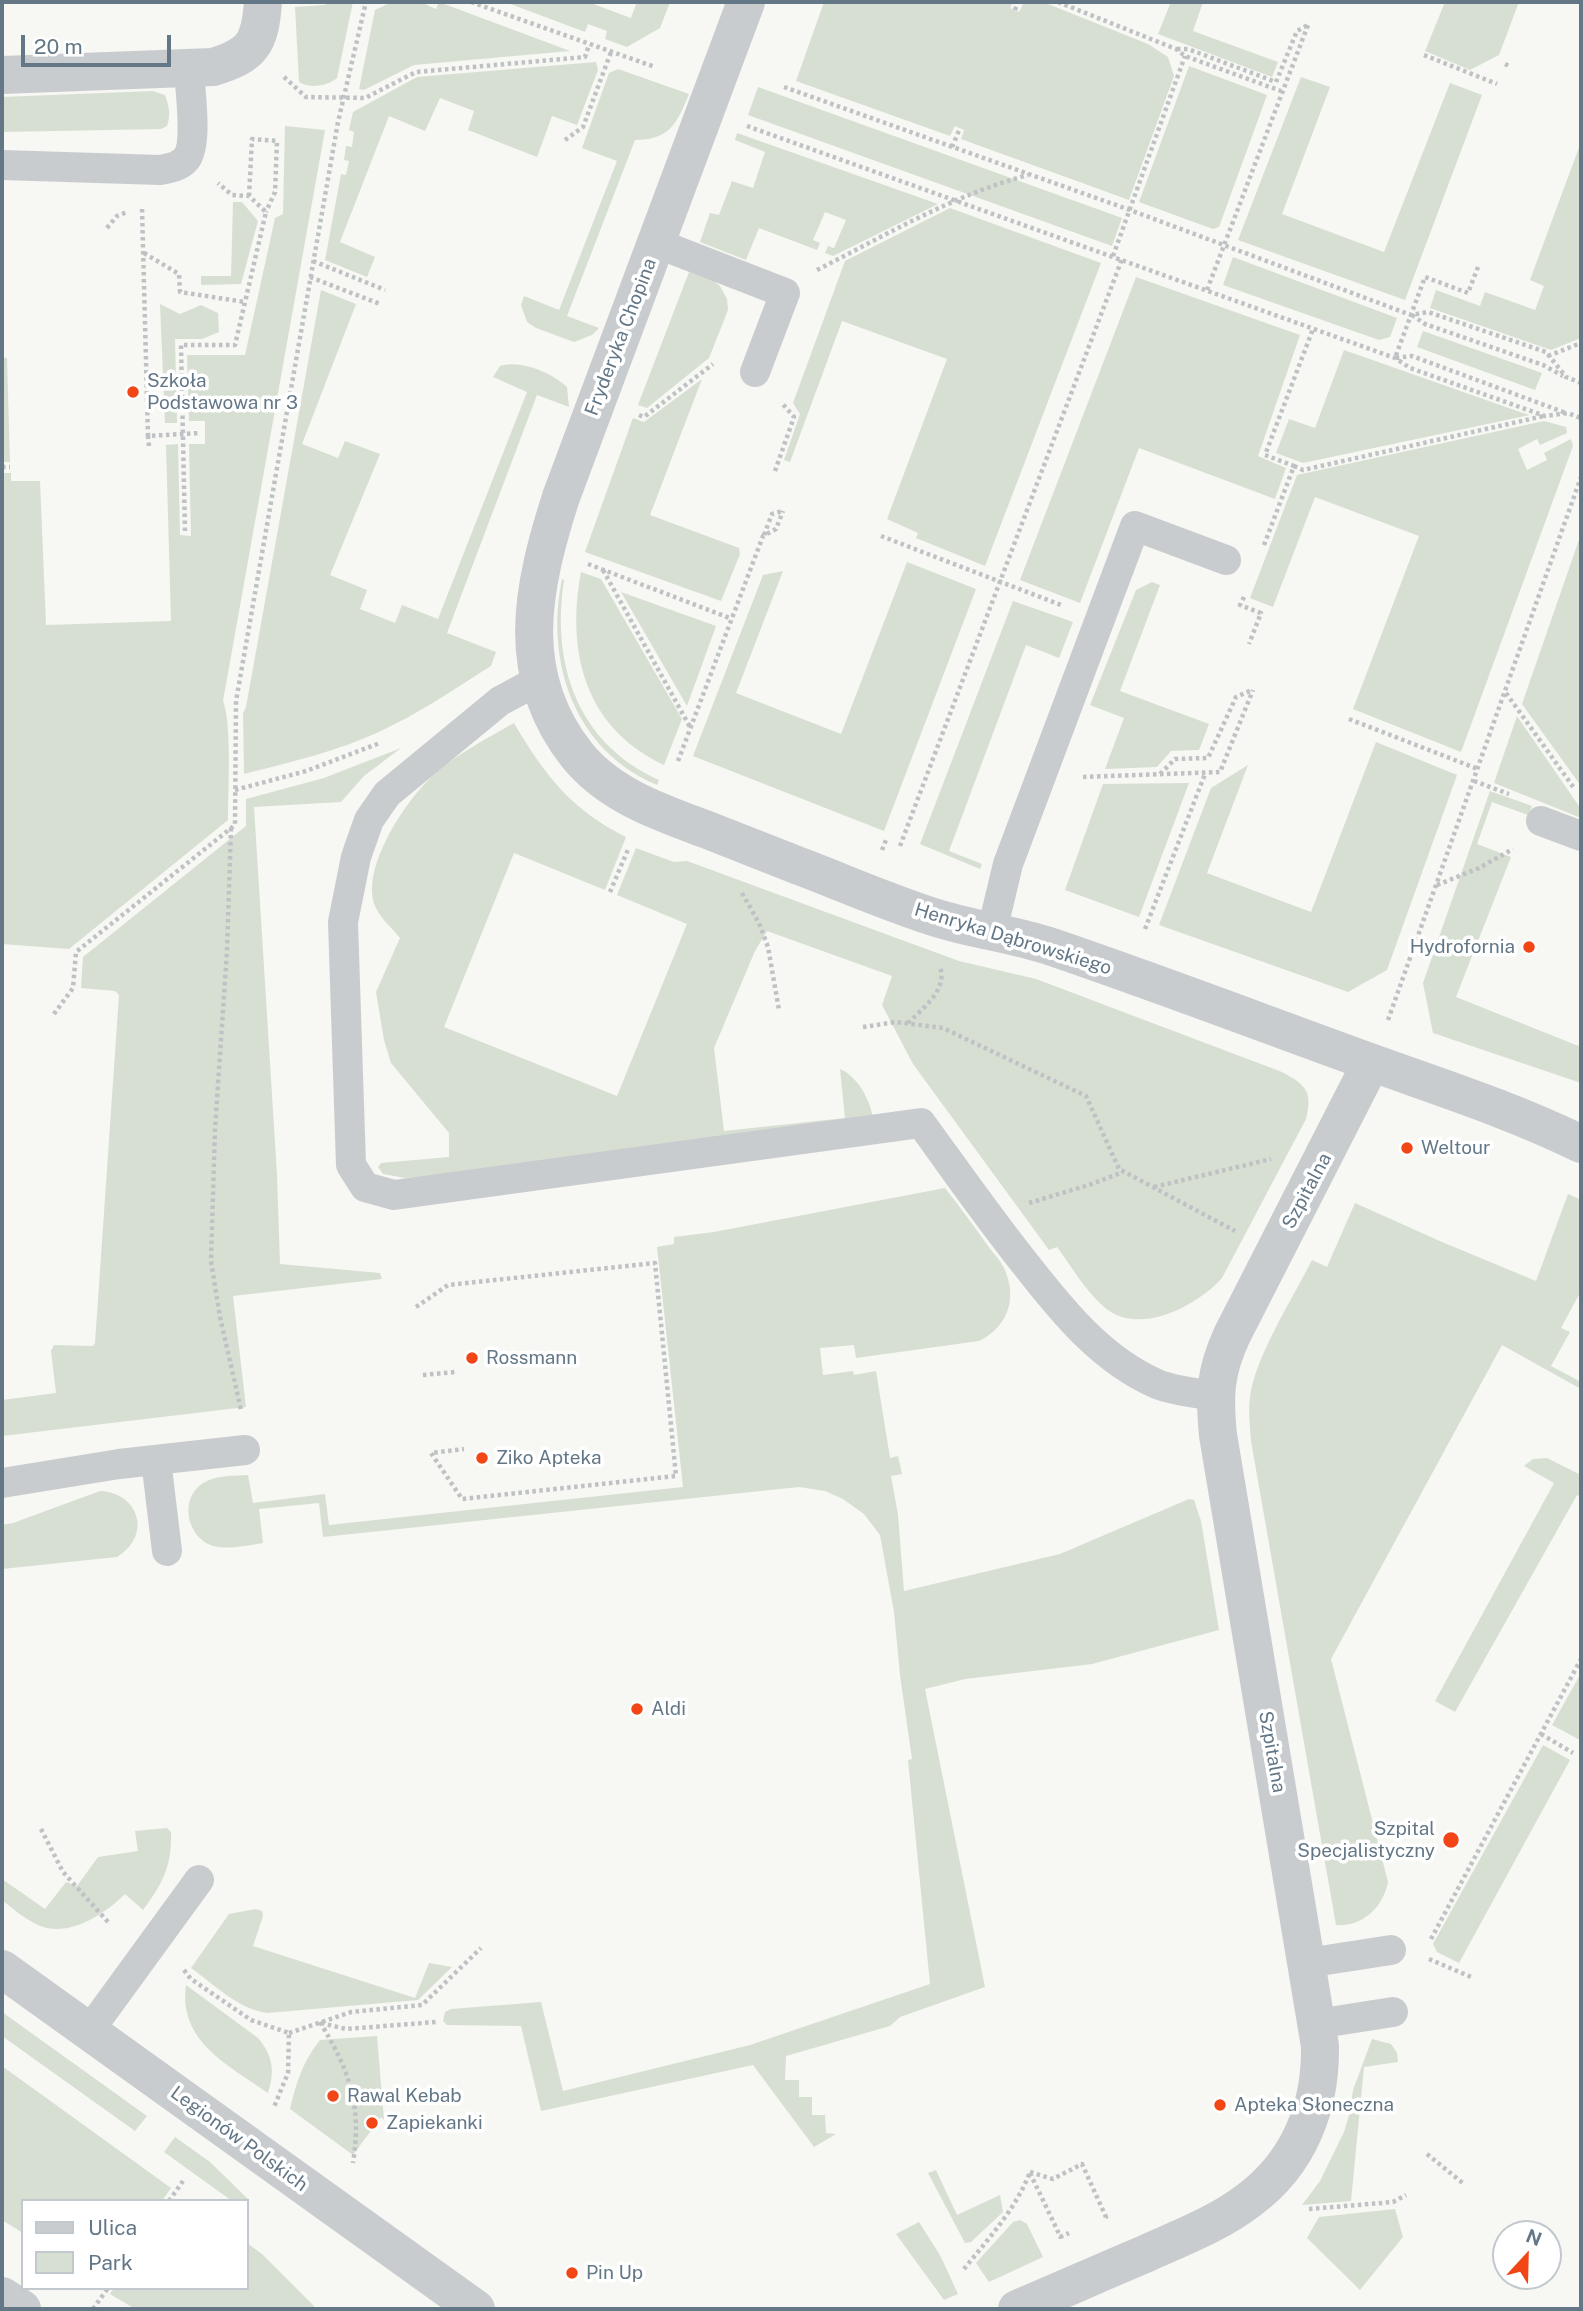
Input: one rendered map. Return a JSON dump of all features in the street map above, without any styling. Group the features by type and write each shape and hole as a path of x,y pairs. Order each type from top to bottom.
{"street":[{"path":"2,75 213,68 237,60 251,48 259,35 263,2"},
{"name":"Fryderyka Chopina","path":"539,680 533,634 539,574 545,548 561,497 746,2"},
{"name":"Henryka Dąbrowskiego","path":"539,680 551,712 578,756 601,779 626,796 920,912 1063,951 1532,1122 1581,1144"},
{"name":"Szpitalna","path":"1017,2309 1198,2230 1235,2210 1269,2182 1296,2148 1316,2102 1320,2065 1317,2024 1218,1435 1215,1396 1217,1374 1232,1335 1371,1063"},
{"name":"Legionów Polskich","path":"2,1969 476,2309"},
{"path":"2,2297 22,2309"}],"lane":[{"path":"2,165 160,170 176,166 188,158 192,143 189,69"},
{"path":"656,243 785,293 755,372"},
{"path":"992,931 1002,884 1135,526 1226,560"},
{"path":"539,680 500,701 387,794 369,820 356,857 343,922 351,1165 365,1186 394,1195 921,1123 987,1215 1067,1317 1129,1370 1159,1385 1215,1396"},
{"path":"1541,821 1581,836"},
{"path":"2,1483 119,1464 245,1450"},
{"path":"156,1460 167,1551"},
{"path":"89,2031 199,1880"},
{"path":"1307,1964 1391,1950"},
{"path":"1317,2024 1393,2012"}],"path":[{"path":"54,1014 73,988 76,952 234,825 236,701 310,276 344,97 366,2"},
{"path":"471,2 655,67"},
{"path":"1015,10 1018,2"},
{"path":"1058,2 1177,49 1185,56 1281,92"},
{"path":"1177,49 1188,49 1276,82 1297,31 1308,25 1208,290"},
{"path":"306,97 365,98 416,72 585,57 589,45"},
{"path":"565,140 583,127 611,52"},
{"path":"1424,55 1497,84"},
{"path":"1113,256 1185,56"},
{"path":"1505,64 1511,67"},
{"path":"784,87 1130,210 1412,315 1425,324 1543,365 1581,383"},
{"path":"737,122 1395,358 1410,368 1545,416"},
{"path":"952,146 960,128"},
{"path":"186,531 181,345 235,345 266,212 275,192 277,141 252,139 249,196"},
{"path":"188,158 232,195 249,196 266,212"},
{"path":"785,293 803,277 953,200 983,188 1031,175"},
{"path":"107,229 117,216 142,206 149,446"},
{"path":"144,253 180,274 180,292 245,302"},
{"path":"900,846 1122,259"},
{"path":"313,261 385,290"},
{"path":"1395,358 1424,277 1468,293 1478,267"},
{"path":"310,276 380,304"},
{"path":"1412,315 1428,312 1546,352 1566,377"},
{"path":"1313,329 1265,455 1303,470 1568,413"},
{"path":"1548,356 1581,344"},
{"path":"1395,358 1412,356 1581,418"},
{"path":"636,413 644,416 721,358 755,372"},
{"path":"775,471 794,417"},
{"path":"148,436 200,433"},
{"path":"1248,644 1261,612 1240,605 1294,466"},
{"path":"2,467 10,467"},
{"path":"1388,1022 1581,477"},
{"path":"678,761 772,514 783,511 776,529 764,536"},
{"path":"881,536 1069,608"},
{"path":"545,548 732,619"},
{"path":"1226,560 1255,570"},
{"path":"603,570 691,727"},
{"path":"1040,778 1205,774 1220,772 1252,690 1236,698 1208,758 1175,759 1160,775"},
{"path":"1505,692 1581,798"},
{"path":"1349,719 1478,769"},
{"path":"235,790 342,759 390,738"},
{"path":"1145,929 1205,774"},
{"path":"1437,885 1498,859 1520,845 1541,821"},
{"path":"231,828 211,1261 220,1317 243,1418"},
{"path":"610,892 630,845"},
{"path":"741,892 759,923 768,947 779,1010"},
{"path":"908,1024 940,986 942,973 937,962"},
{"path":"863,1027 896,1021 943,1028 1086,1097 1119,1169 1241,1234"},
{"path":"1153,1187 1272,1159"},
{"path":"987,1215 1089,1185 1124,1171"},
{"path":"416,1307 448,1285 655,1263 676,1476 462,1499 431,1453 464,1449"},
{"path":"423,1375 455,1372"},
{"path":"1471,1978 1430,1960 1424,1950 1581,1659"},
{"path":"1541,1734 1573,1753"},
{"path":"41,1829 63,1872 109,1923"},
{"path":"182,1965 191,1979 251,2020 289,2033 351,2012 422,2005 481,1948"},
{"path":"320,2022 346,2029 436,2021"},
{"path":"320,2022 344,2067 355,2101 357,2136 353,2163"},
{"path":"274,2108 288,2073 289,2033"},
{"path":"1427,2154 1464,2184"},
{"path":"1030,2172 1052,2179 1082,2164 1106,2217 1094,2222"},
{"path":"1030,2172 1061,2239 1072,2232"},
{"path":"964,2269 1018,2198 1030,2172"},
{"path":"170,2199 183,2181"},
{"path":"1303,2210 1393,2202 1406,2195"},
{"path":"93,2309 107,2290"}],"green space":[{"path":"325,2 353,2 337,78 324,85 314,86 299,82 295,7 325,5"},
{"path":"392,2 420,2 436,9 439,2 570,51 414,65 364,90 359,89 375,10"},
{"path":"505,2 588,2 631,18 637,2 670,2 660,28 627,47 605,39 607,31 588,24 585,32"},
{"path":"824,2 1013,2 1010,8 1019,12 1024,2 1043,2 1148,44 1168,57 1174,76 1129,200 961,139 964,130 955,126 950,136 796,81"},
{"path":"1171,2 1203,2 1193,31 1278,62 1272,77 1158,34"},
{"path":"1445,2 1519,2 1499,55 1470,70 1425,51"},
{"path":"596,62 598,70 577,125 552,116 537,157 468,130 474,111 440,98 425,131 389,116 340,242 375,257 367,277 325,260 341,174 346,175 349,161 344,160 346,146 352,147 354,132 349,130 353,112 417,77"},
{"path":"1189,66 1267,95 1219,227 1213,229 1139,202"},
{"path":"618,69 689,94 676,122 670,128 656,137 635,140 567,316 599,328 592,335 574,342 527,322 521,305 524,296 559,310 617,161 582,148 609,73"},
{"path":"1301,77 1330,87 1282,214 1384,252 1450,83 1482,95 1405,300 1238,240"},
{"path":"758,87 1122,218 1112,246 748,115"},
{"path":"153,91 165,95 168,107 167,126 161,129 2,132 2,97"},
{"path":"285,126 325,130 223,701 229,741 228,820 69,949 2,944 2,473 11,473 11,481 40,481 46,625 171,621 166,445 178,444 180,535 191,536 189,444 205,444 205,421 189,421 187,355 245,355 275,218 283,214"},
{"path":"737,133 938,204 833,256 825,253 828,246 834,248 846,220 825,212 813,240 820,243 817,250 759,228 746,260 700,242 710,213 719,215 732,181 753,188 765,152 735,140"},
{"path":"1581,142 1581,338 1551,350 1430,308 1436,290 1480,306 1485,292 1535,310 1544,286 1530,280"},
{"path":"233,202 242,202 258,221 241,284 201,285 201,276 231,276"},
{"path":"950,208 1101,263 985,566 916,538 918,533 887,519 947,359 842,321 790,462 784,460 800,414 793,403 845,261"},
{"path":"1233,257 1397,318 1390,337 1379,340 1223,285"},
{"path":"689,272 709,277 720,286 727,299 728,310 709,358 647,408 638,405"},
{"path":"1136,277 1300,335 1258,456 1286,468 1275,499 1139,448 1080,603 1020,580"},
{"path":"321,290 356,304 302,444 338,458 345,441 380,454 330,575 367,590 360,609 395,623 402,605 438,619 527,392 493,377 500,366 517,364 553,377 567,387 569,407 537,395 447,633 496,652 491,666 418,711 357,741 320,754 244,774 243,713"},
{"path":"160,304 180,314 201,305 218,313 219,332 202,339 175,339 177,423 165,423"},
{"path":"1423,331 1542,373 1535,390 1417,347"},
{"path":"1344,350 1530,415 1303,463 1276,453 1289,419 1315,428"},
{"path":"2,357 7,358 10,462 2,462"},
{"path":"702,379 650,515 739,548 740,554 721,601 585,552 633,418 644,422"},
{"path":"1544,421 1566,427 1567,433 1540,445 1537,439 1518,449 1527,470 1547,460 1544,453 1571,439 1573,446 1461,752 1353,709 1419,536 1315,497 1273,607 1250,598 1297,475"},
{"path":"1581,534 1581,786 1522,704"},
{"path":"907,562 976,589 884,831 693,756 763,575 783,571 736,693 841,734"},
{"path":"581,572 601,579 682,719 664,765 637,749 616,730 599,709 587,685 577,631"},
{"path":"562,579 562,641 576,698 589,723 608,745 631,764 659,780 657,785 628,770 605,750 586,726 572,700 558,641"},
{"path":"1152,582 1160,585 1120,691 1209,724 1199,750 1171,751 1157,767 1105,769 1124,718 1090,705 1136,590"},
{"path":"621,592 716,626 687,706"},
{"path":"1013,601 1073,622 1059,658 1026,645 949,851 982,864 980,869 920,844"},
{"path":"1517,716 1581,809 1581,818 1494,783"},
{"path":"514,723 536,759 574,803 626,837 605,890 514,853 444,1027 617,1096 687,924 617,895 636,848 674,862 687,861 959,961 1036,979 1282,1072 1297,1081 1308,1096 1306,1119 1222,1278 1198,1299 1182,1308 1149,1319 1132,1319 1117,1315 1103,1306 1057,1247 1049,1250 913,1064 882,1005 892,976 767,931 755,951 714,1048 724,1131 845,1118 840,1069 852,1077 862,1089 873,1118 423,1177 405,1178 383,1174 378,1167 381,1163 449,1157 449,1133 391,1063 384,1040 376,992 400,938 376,908 372,892 374,874 389,835 425,783 455,758"},
{"path":"1376,742 1457,775 1387,970 1348,992 1159,925 1211,788 1248,765 1207,873 1311,912"},
{"path":"401,748 364,776 341,802 254,807 280,1264 380,1273 382,1279 233,1296 246,1407 2,1436 2,1400 56,1393 51,1351 54,1345 93,1346 95,1343 119,995 115,991 81,988 83,957 246,826 246,799 324,778"},
{"path":"1189,783 1139,917 1065,890 1103,784"},
{"path":"1490,791 1532,806 1528,815 1492,802 1477,844 1511,857 1456,997 1581,1047 1581,1083 1433,1033 1423,983"},
{"path":"945,1188 1005,1269 1009,1283 1009,1303 1007,1313 996,1329 979,1341 856,1358 854,1345 820,1348 823,1375 853,1371 854,1375 876,1371 890,1458 898,1456 902,1474 891,1476 898,1515 904,1591 1060,1554 1189,1499 1194,1500 1201,1521 1219,1630 1092,1664 965,1679 925,1689 985,1987 900,2017 890,2026 786,2056 785,2080 799,2080 799,2097 812,2097 812,2115 825,2115 826,2133 836,2134 814,2147 753,2065 541,2111 521,2026 447,2025 443,2021 445,2012 451,2009 541,2002 563,2091 750,2045 930,1984 908,1760 912,1759 894,1612 880,1535 864,1514 843,1499 825,1491 799,1487 323,1537 319,1503 259,1509 263,1543 219,1547 208,1544 193,1529 189,1509 191,1498 196,1489 205,1482 226,1476 248,1475 253,1503 325,1494 329,1525 683,1487 657,1247 674,1244 674,1237 714,1232"},
{"path":"1568,1194 1581,1200 1581,1291 1561,1328 1570,1332 1551,1366 1581,1382 1581,1389 1502,1345 1331,1659 1388,1882 1382,1900 1370,1914 1355,1923 1336,1925 1251,1441 1249,1408 1253,1381 1267,1346 1312,1260 1327,1267 1355,1203 1536,1281"},
{"path":"1547,1458 1581,1475 1581,1497 1577,1495 1455,1712 1435,1701 1554,1483 1524,1466 1533,1459"},
{"path":"100,1491 124,1499 137,1517 135,1538 117,1557 2,1569 2,1525"},
{"path":"1581,1673 1581,1738 1580,1740 1552,1725"},
{"path":"1543,1745 1570,1760 1459,1963 1437,1952 1433,1944"},
{"path":"167,1828 171,1832 168,1865 156,1891 143,1910 125,1894 85,1922 73,1927 49,1929 28,1920 2,1900 2,1879 45,1909 66,1882 77,1886 98,1857 138,1851 135,1831"},
{"path":"256,1909 262,1911 263,1916 253,1946 415,1998 429,1963 452,1967 418,2000 267,2013 256,2011 227,1995 191,1968 229,1914"},
{"path":"186,1985 258,2038 267,2051 271,2064 272,2078 268,2093 222,2061 198,2036 190,2022 186,2005"},
{"path":"2,2012 147,2116 135,2131 2,2036"},
{"path":"377,2036 384,2120 381,2117 353,2155 290,2109 301,2073 320,2040"},
{"path":"1372,2039 1391,2044 1397,2053 1398,2062 1364,2067 1351,2201 1302,2205 1320,2181 1344,2132 1353,2090"},
{"path":"2,2066 171,2188 163,2199 21,2199 21,2232 2,2220"},
{"path":"175,2137 210,2162 248,2199 229,2199 164,2152"},
{"path":"936,2170 957,2215 1000,2195 1003,2212 971,2242 965,2243 928,2173"},
{"path":"1395,2209 1403,2237 1360,2290 1307,2238 1319,2217"},
{"path":"1020,2220 1027,2224 1043,2257 989,2282 976,2263 1013,2222"},
{"path":"919,2222 941,2257 958,2294 944,2300 896,2234"},
{"path":"248,2244 262,2254 317,2309 135,2309 110,2294 113,2290 248,2290"}],"place":[{"name":"Szkoła Podstawowa nr 3","path":"133,392"},
{"name":"Hydrofornia","path":"1529,947"},
{"name":"Weltour","path":"1407,1148"},
{"name":"Rossmann","path":"472,1358"},
{"name":"Ziko Apteka","path":"482,1458"},
{"name":"Aldi","path":"637,1709"},
{"name":"Szpital Specjalistyczny","path":"1451,1840"},
{"name":"Rawal Kebab","path":"333,2096"},
{"name":"Apteka Słoneczna","path":"1220,2105"},
{"name":"Zapiekanki","path":"372,2123"},
{"name":"Pin Up","path":"572,2273"}]}
